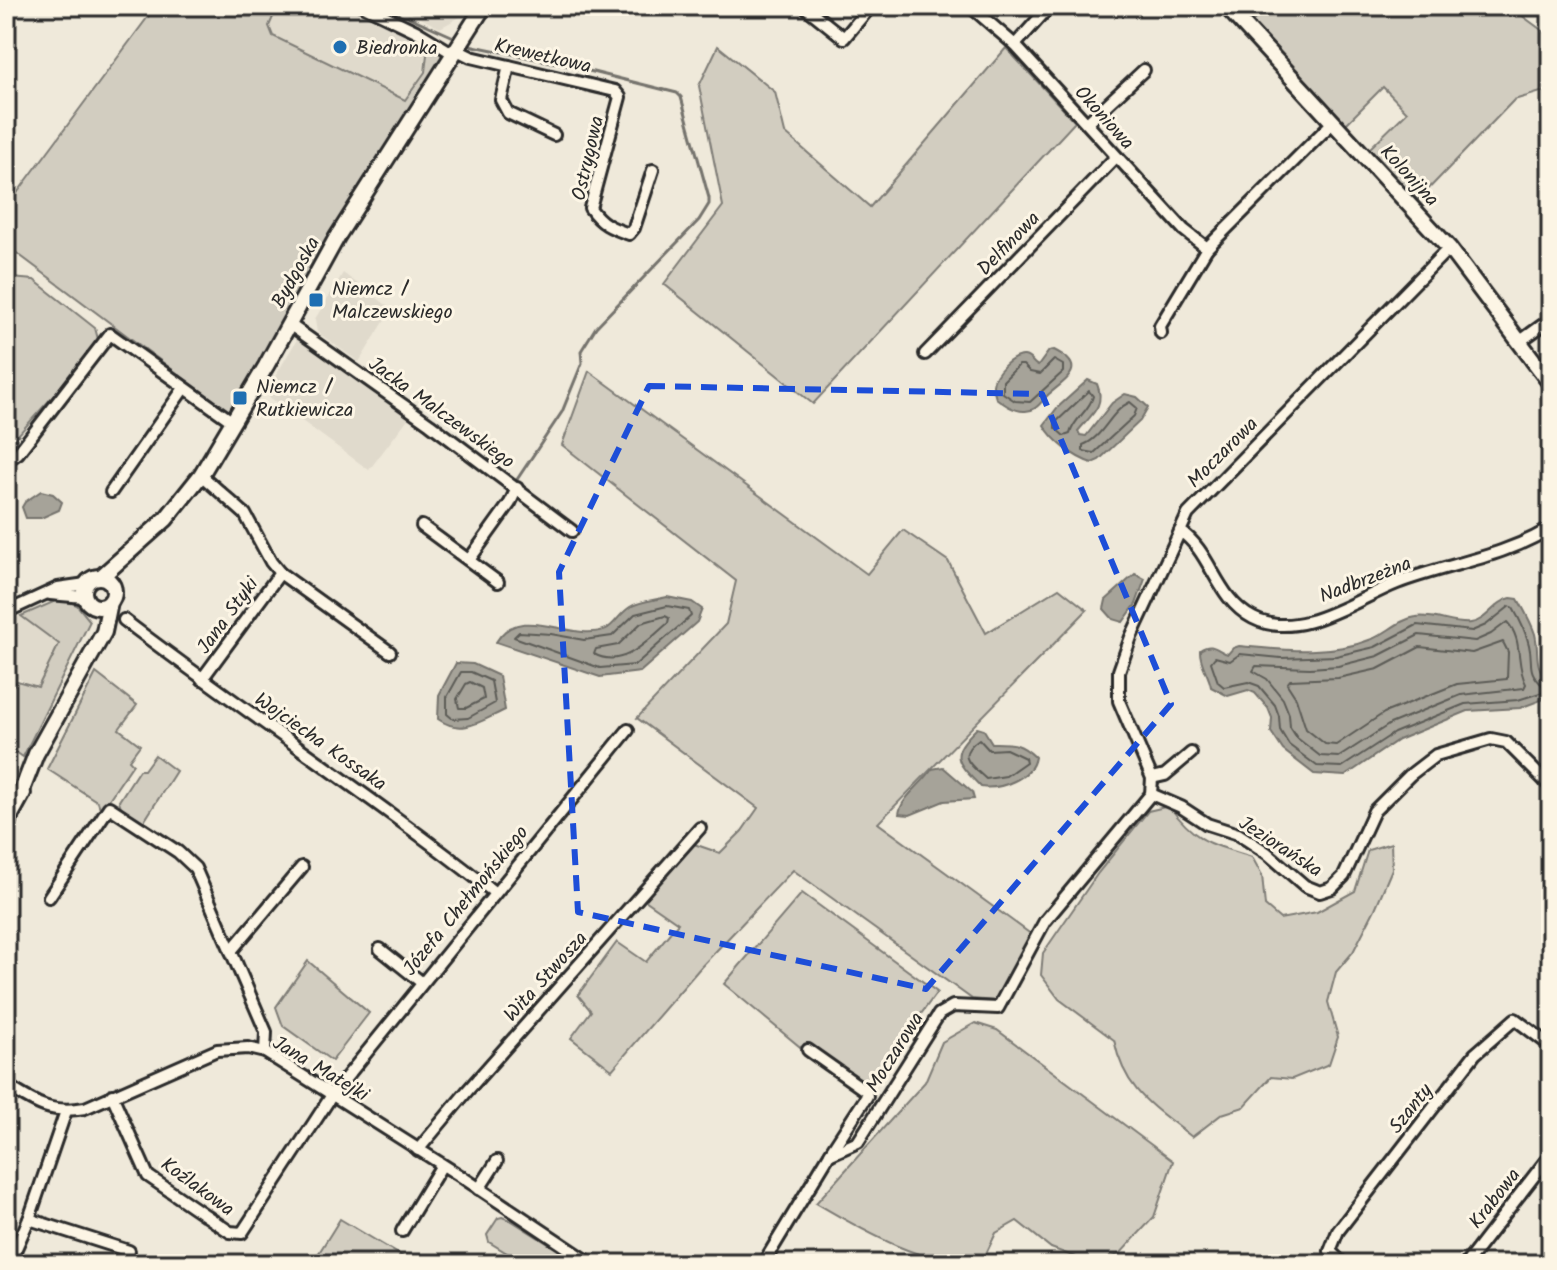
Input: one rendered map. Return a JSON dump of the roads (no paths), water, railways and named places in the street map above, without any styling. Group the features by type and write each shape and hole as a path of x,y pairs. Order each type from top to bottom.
{"street":[{"name":"Krewetkowa","path":"364,6 455,52 607,88 620,97"},
{"name":"Bydgoska","path":"107,581 133,550 166,519 201,475 345,225 484,6"},
{"path":"804,6 844,38 871,6"},
{"name":"Okoniowa","path":"970,6 1015,45 1184,230 1207,248"},
{"path":"1015,45 1050,6"},
{"name":"Kolonijna","path":"1226,6 1449,248 1551,384"},
{"path":"509,66 501,100 508,113 554,135"},
{"path":"1087,123 1144,70"},
{"name":"Ostrygowa","path":"620,97 590,208 598,220 629,234 634,228 653,170"},
{"path":"1161,333 1160,326 1207,248 1333,122"},
{"name":"Delfinowa","path":"925,354 1116,157"},
{"name":"Moczarowa","path":"763,1264 829,1155 858,1142 939,1014 953,1006 998,1008 1045,921 1151,794 1152,778 1119,701 1119,671 1131,637 1188,514 1449,248"},
{"path":"1519,342 1551,319"},
{"name":"Jacka Malczewskiego","path":"289,324 572,531"},
{"path":"6,461 18,453 110,334 233,422"},
{"path":"111,492 184,388"},
{"path":"201,475 245,514 280,573 390,652"},
{"path":"469,560 510,503 517,488"},
{"path":"422,526 498,582"},
{"name":"Nadbrzeżna","path":"1180,531 1192,539 1216,583 1233,604 1255,619 1284,624 1339,612 1396,583 1488,558 1551,528"},
{"name":"Jana Styki","path":"202,679 280,573"},
{"path":"6,824 31,763 107,626 113,595 107,581 92,578 88,596 99,639"},
{"path":"6,612 48,594 88,596 100,607 110,602"},
{"name":"Wojciecha Kossaka","path":"124,620 406,823 495,893"},
{"name":"Józefa Chełmońskiego","path":"332,1095 628,730"},
{"name":"Jeziorańska","path":"1151,794 1181,807 1207,824 1238,834 1267,853 1305,886 1320,892 1332,888 1344,876 1374,811 1410,775 1436,755 1491,739 1506,742 1551,787"},
{"path":"1152,778 1165,775 1191,753"},
{"path":"49,897 109,807 190,861 266,1032 265,1052"},
{"name":"Wita Stwosza","path":"418,1150 700,828"},
{"path":"231,951 302,867"},
{"path":"380,949 421,982"},
{"name":"Szanty","path":"1343,1264 1330,1251 1338,1231 1475,1054 1515,1019 1551,1046"},
{"name":"Jana Matejki","path":"66,1111 85,1108 217,1050 248,1048 265,1052 592,1264"},
{"path":"808,1050 866,1091 867,1096 829,1155"},
{"path":"6,1085 47,1109 66,1111 29,1219 9,1264"},
{"name":"Koźlakowa","path":"112,1095 148,1175 230,1232 242,1233 332,1095"},
{"name":"Krabowa","path":"1466,1264 1551,1154"},
{"path":"479,1189 497,1161"},
{"path":"402,1231 442,1165"},
{"path":"29,1219 129,1251"}],"water":[{"path":"1054,350 1070,362 1071,372 1036,408 1016,410 996,398 994,380 1009,362 1024,356 1038,366 1049,351"},
{"path":"1088,380 1097,384 1100,398 1096,410 1078,431 1080,435 1086,436 1112,403 1125,394 1137,397 1148,407 1140,421 1092,463 1065,448 1044,425 1057,408"},
{"path":"41,491 53,494 62,502 59,510 41,518 26,518 22,507"},
{"path":"1135,574 1145,579 1136,604 1123,622 1113,619 1104,609 1106,600"},
{"path":"667,597 692,602 702,609 697,622 640,672 600,677 496,642 504,632 524,624 583,632 602,631 630,607"},
{"path":"1511,598 1518,599 1533,630 1539,665 1550,681 1549,697 1520,708 1468,711 1398,740 1345,776 1314,774 1283,750 1271,732 1272,718 1268,708 1255,693 1248,690 1228,696 1211,687 1200,655 1200,650 1208,647 1228,654 1239,646 1306,650 1340,648 1372,639 1404,620 1416,617 1471,623"},
{"path":"456,663 473,664 499,676 505,710 463,727 438,719 439,695"},
{"path":"977,728 984,730 992,743 1015,744 1030,752 1035,757 1028,771 1006,784 981,787 959,758 962,745"},
{"path":"943,767 972,792 974,799 944,801 910,815 899,814 908,796 932,769"}],"waterway":[{"path":"385,6 399,12"},
{"path":"409,17 456,38"},
{"path":"469,45 677,93 681,97 709,198 709,204 699,220 596,327 581,351 582,363 562,412 516,481"}],"place":[{"name":"Biedronka","path":"340,47"},
{"name":"Niemcz / Malczewskiego","path":"316,300"},
{"name":"Niemcz / Rutkiewicza","path":"240,398"}]}
